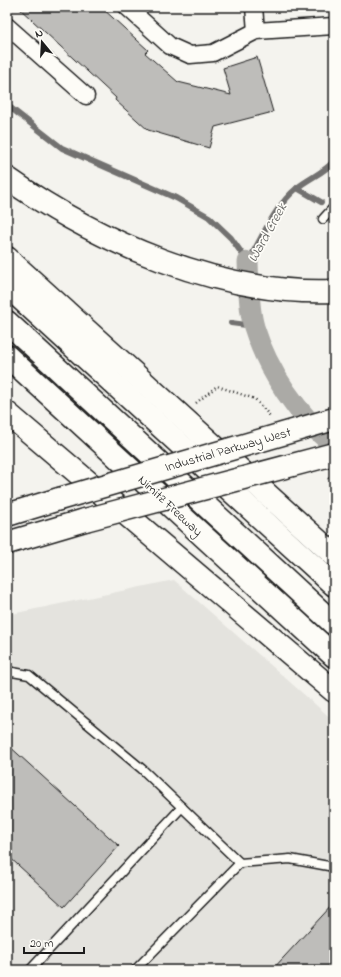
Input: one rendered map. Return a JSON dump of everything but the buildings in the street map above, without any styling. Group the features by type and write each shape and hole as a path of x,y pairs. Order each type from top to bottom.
{"main road":[{"path":"7,178 39,200 106,236 143,253 219,278 263,287 310,292 334,291"},
{"path":"7,258 334,555"},
{"path":"7,286 334,585"},
{"path":"7,322 334,624"},
{"name":"Nimitz Freeway","path":"7,356 334,656"},
{"path":"7,413 334,691"},
{"name":"Industrial Parkway West","path":"9,513 334,419"},
{"path":"7,543 85,520 334,454"}],"street":[{"path":"127,7 170,46 190,55 213,53 256,31 334,26"},
{"path":"254,7 256,31"},
{"path":"7,26 86,96"}],"lane":[{"path":"323,219 334,207"},
{"path":"7,671 28,675 142,769 240,863"},
{"path":"30,970 182,807"},
{"path":"135,970 240,863 290,859 334,867"}],"shaded area":[{"path":"174,580 334,721 334,970 7,970 7,615"}],"waterway":[{"path":"7,105 62,148 176,198 209,217 231,238 248,262 270,222 289,195 306,181 326,169 334,161"},
{"path":"297,188 321,202"},
{"name":"Ward Creek","path":"248,262 249,294 252,319 267,360 286,392 297,407 308,421 334,446"},
{"path":"231,323 254,326"}]}
